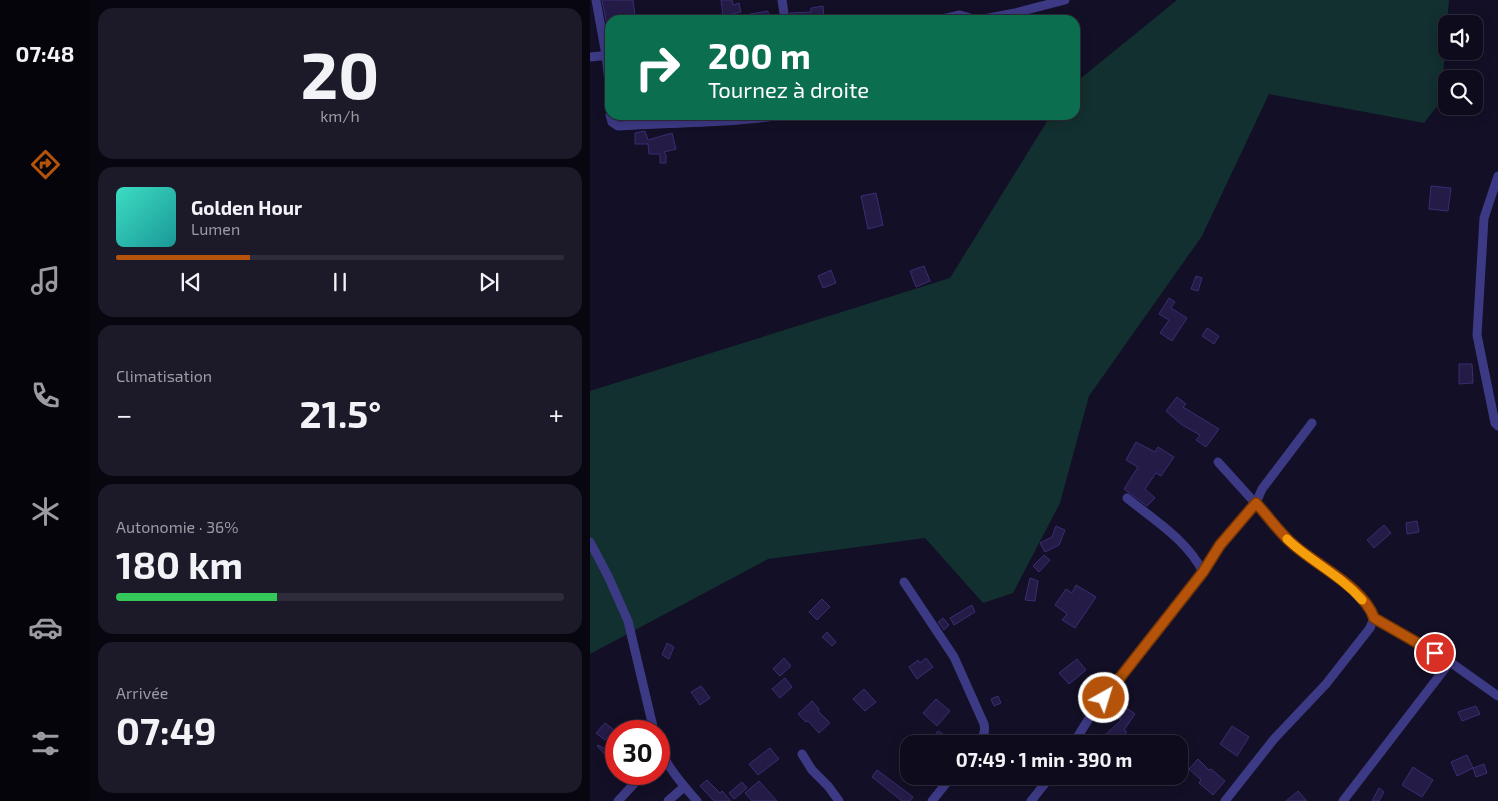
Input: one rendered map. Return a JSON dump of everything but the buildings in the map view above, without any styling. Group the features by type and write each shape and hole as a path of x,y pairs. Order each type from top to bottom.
{"street":[{"path":"596,0 605,41"},
{"path":"782,0 784,15"},
{"path":"1004,15 1065,0"},
{"path":"590,56 605,55"},
{"path":"611,120 618,126 732,120"},
{"path":"1498,176 1484,218 1477,335 1495,423 1498,426"},
{"path":"1079,735 1093,712 1203,572 1220,545 1256,503 1262,489 1312,424"},
{"path":"1218,462 1294,546 1339,578 1356,594 1370,610 1374,618 1450,662 1498,696"},
{"path":"1127,498 1183,544 1197,559 1203,572"},
{"path":"590,542 628,621 651,720"},
{"path":"904,582 954,657 984,724 983,735"},
{"path":"1225,801 1274,739 1326,684 1370,628 1374,618"},
{"path":"1343,801 1450,662"},
{"path":"802,754 812,770 828,786 839,801"},
{"path":"670,767 684,787 697,801"},
{"path":"618,801 633,785"},
{"path":"932,801 945,785"},
{"path":"1030,801 1043,785"},
{"path":"668,801 684,787"}],"green space":[{"path":"1177,0 1449,0 1448,15 1438,15 1438,60 1444,60 1443,70 1438,70 1438,105 1424,123 1269,94 1202,236 1089,396 1060,503 1013,593 983,603 925,538 768,559 590,654 590,391 950,278 1048,120 1080,120 1080,79"}],"slow traffic":[{"path":"1287,539 1339,578 1362,600"}],"route":[{"path":"1104,698 1163,625 1203,572 1220,545 1256,503 1294,546 1339,578 1356,594 1370,610 1374,618 1435,653"}]}
